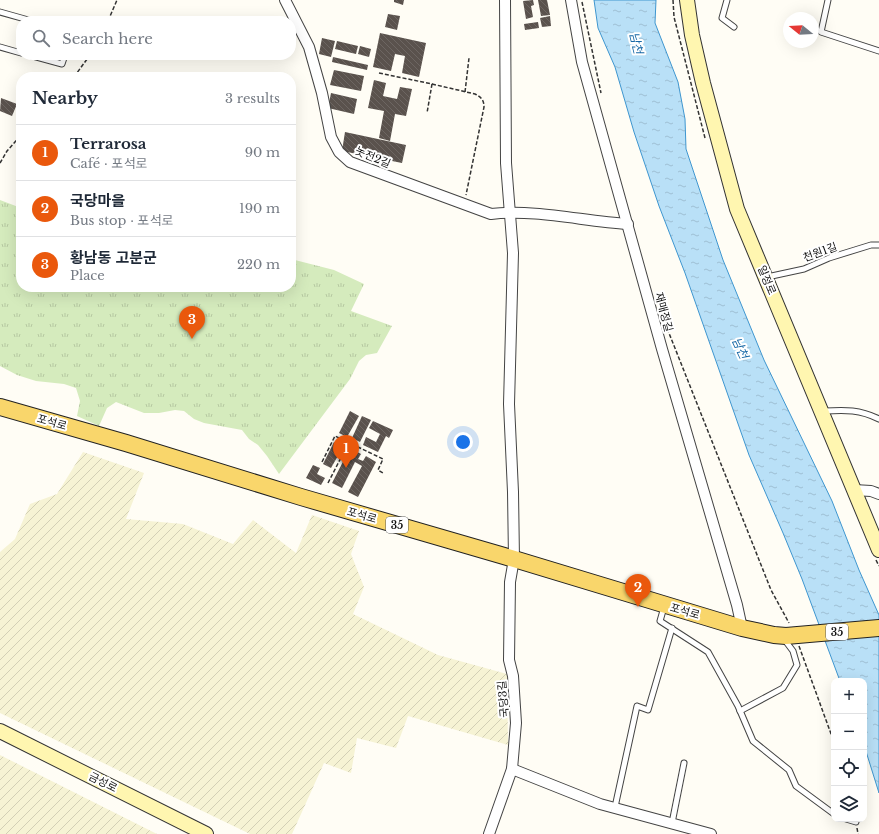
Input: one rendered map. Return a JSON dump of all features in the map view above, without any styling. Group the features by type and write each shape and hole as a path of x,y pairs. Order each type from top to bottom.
{"main road":[{"name":"포석로","path":"0,407 133,445 301,497 514,559 742,628 789,636"},
{"name":"35","path":"789,636 879,628"}],"street":[{"name":"놋전2길","path":"285,0 293,16"},
{"name":"국당3길","path":"490,834 512,769 516,723 513,676 509,660 510,582 514,559 514,492 509,404 512,253 506,163 505,0"},
{"name":"재매정길","path":"571,0 582,62 662,349 737,605 742,628"},
{"name":"일정로","path":"687,0 692,35 703,83 737,209 854,490 876,537 879,550"},
{"name":"놋전2길","path":"296,22 309,47 322,93 331,137 339,152 350,162 491,214 509,212 543,214 595,222 628,224"},
{"path":"854,490 871,491 879,494"},
{"name":"금성로","path":"0,731 206,834"},
{"name":"금성로","path":"0,741 184,834"},
{"path":"512,769 600,804 712,834"}],"lane":[{"path":"727,0 722,18 734,27"},
{"path":"828,0 821,32 879,50"},
{"path":"0,12 16,16"},
{"path":"0,47 16,52"},
{"path":"47,60 62,64 63,60"},
{"name":"천원1길","path":"766,278 804,269 829,258 871,244 879,245"},
{"path":"822,411 845,410 867,413 879,419"},
{"path":"664,605 660,621 708,652 740,710 753,741 789,770 796,786 831,812"},
{"path":"615,807 636,706 648,710 672,628"},
{"path":"740,710 783,688 797,665 789,636"},
{"path":"672,823 684,763"}],"path":[{"path":"110,16 117,0"},
{"path":"581,0 602,98"},
{"path":"465,92 469,58"},
{"path":"78,72 86,60"},
{"path":"378,73 465,92 480,97 484,101 464,204"},
{"path":"426,113 432,84"},
{"path":"0,163 7,151 16,141"},
{"path":"664,321 789,636 831,735"},
{"path":"322,462 335,436 383,459 378,470 383,473"},
{"path":"328,483 349,442"}],"shaded area":[{"path":"83,452 144,473 126,519 183,524 233,544 253,520 296,553 312,515 359,531 351,554 364,587 353,614 438,655 507,674 508,745 408,716 396,748 357,738 351,773 324,763 292,834 250,834 0,713 0,552 15,539 30,504 57,494"},
{"path":"0,755 157,834 0,834"}],"green space":[{"path":"0,200 16,206 16,292 296,292 296,260 334,270 364,284 351,311 392,326 377,353 366,355 359,361 350,379 279,474 258,445 249,439 242,430 204,423 194,419 184,411 175,410 159,413 144,413 116,402 107,408 99,426 77,416 80,401 76,388 64,384 36,381 17,375 0,366"}],"water":[{"name":"남천","path":"594,0 656,0 655,23 678,82 685,119 686,149 723,260 764,360 832,501 859,570 879,615 879,793 867,755 867,678 839,678 802,579 749,455 685,273 659,206 634,132 615,67 598,28"}],"building":[{"path":"394,0 404,0 403,5 394,2"},
{"path":"533,0 534,5 531,6 533,17 526,19 523,1"},
{"path":"538,0 547,0 550,15 541,16"},
{"path":"388,14 400,16 397,30 385,27"},
{"path":"550,16 551,26 542,27 540,18"},
{"path":"538,22 539,28 525,30 524,24"},
{"path":"380,33 426,43 419,77 402,73 405,56 395,54 391,71 373,67"},
{"path":"322,38 335,41 331,57 319,54"},
{"path":"337,41 358,46 356,54 335,49"},
{"path":"360,46 371,49 369,57 358,54"},
{"path":"333,57 368,65 367,70 332,62"},
{"path":"334,70 364,76 361,91 330,85"},
{"path":"374,80 386,83 383,96 397,99 400,87 412,89 406,116 395,114 390,141 379,138 384,111 368,108"},
{"path":"331,93 357,99 354,114 328,108"},
{"path":"1,98 16,104 12,116 0,111"},
{"path":"345,132 406,145 402,163 342,151"},
{"path":"350,411 359,416 347,437 339,433"},
{"path":"362,416 371,420 360,442 352,438"},
{"path":"373,421 393,430 389,438 386,436 378,452 363,445 366,437 376,442 380,434 369,428"},
{"path":"334,442 343,447 331,468 323,464"},
{"path":"350,448 361,454 358,459 363,461 366,456 376,462 358,497 348,492 362,466 355,462 342,488 332,483"},
{"path":"313,465 320,468 317,474 325,478 321,485 306,478"}],"place":[{"name":"황남동 고분군","path":"192,339"},
{"name":"Terrarosa","path":"346,468"},
{"name":"국당마을","path":"638,607"}]}
